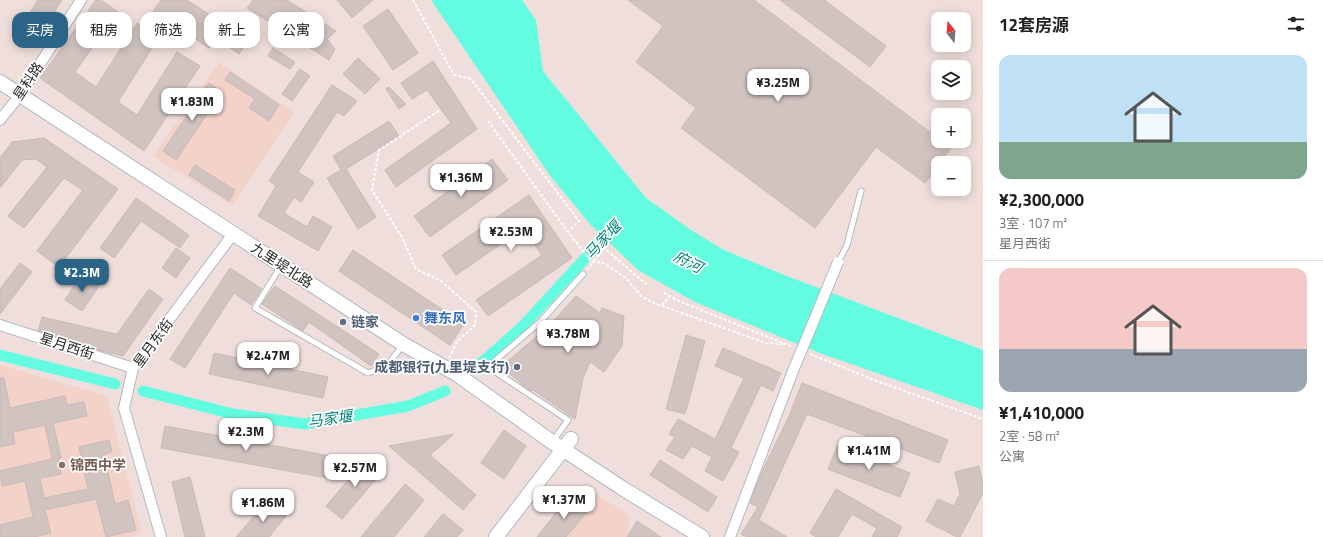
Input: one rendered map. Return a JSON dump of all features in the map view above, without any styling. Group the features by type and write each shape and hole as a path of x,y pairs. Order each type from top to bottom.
{"street":[{"name":"星科路","path":"0,120 20,95 81,0"},
{"name":"九里堤北路","path":"0,82 403,344 445,368 562,443 622,488 702,537"},
{"name":"星月东街","path":"161,537 124,408 133,368 233,234"},
{"path":"730,537 793,370 840,260"},
{"name":"星月西街","path":"0,325 133,368"},
{"path":"496,537 562,443"}],"lane":[{"path":"840,260 847,245 861,191"},
{"path":"282,265 255,308 368,374 387,366 403,344"},
{"path":"562,443 568,420 494,371 497,359 541,322 583,274"}],"path":[{"path":"413,0 454,75 471,79 579,221 568,232"},
{"path":"439,111 379,150 372,190 403,239 416,269 441,281 476,312 475,326 457,342 445,368"},
{"path":"488,121 568,232 591,261 603,263 626,278 641,296 662,306 766,343 784,344"},
{"path":"594,261 604,248 646,284"},
{"path":"664,293 796,348"},
{"path":"662,306 670,296"},
{"path":"808,354 874,380 983,419"}],"shaded area":[{"path":"219,63 294,112 232,206 153,156"},
{"name":"锦西中学","path":"0,365 107,396 142,534 130,537 0,537"},
{"path":"585,487 629,515 628,537 544,537"}],"water":[{"name":"府河","path":"431,0 522,0 536,20 543,71 646,198 691,230 724,250 784,275 983,350 983,410 822,354 695,302 638,270 590,224 551,177"}],"building":[{"path":"38,0 62,0 54,12 30,12"},
{"path":"96,0 101,0 118,12 87,12"},
{"path":"161,0 187,0 205,12 204,12 204,45 196,39 196,12 153,11"},
{"path":"253,0 287,0 306,12 268,12 268,21 260,16 260,12 253,12 247,8"},
{"path":"337,0 373,0 352,18"},
{"path":"628,0 754,0 931,133 931,148 951,148 945,156 931,156 931,175 925,183 876,147 815,228 681,128 696,108 636,62 663,26"},
{"path":"780,0 824,0 886,46 870,67"},
{"path":"388,9 418,53 393,70 363,26"},
{"path":"137,23 140,25 140,48 152,48 118,102 137,115 177,52 200,66 144,151 40,78 62,48 68,48 68,39 76,28 76,48 92,48 75,72 96,87 121,48 132,48 132,31"},
{"path":"324,23 336,31 327,39 335,49 329,60 310,48 324,48"},
{"path":"230,48 243,48 239,54"},
{"path":"273,48 295,62 290,69 268,56"},
{"path":"358,58 380,79 365,94 343,74"},
{"path":"433,61 477,129 396,187 385,170 451,123 427,90 412,99 401,83"},
{"path":"300,69 310,76 292,101 282,94"},
{"path":"230,72 279,105 269,121 249,108 255,99 225,80"},
{"path":"209,83 222,92 176,160 163,151"},
{"path":"332,85 357,101 344,116 337,112 298,172 314,182 301,202 294,197 284,213 307,227 313,216 332,227 318,251 258,216 276,186 269,181"},
{"path":"389,87 406,104 399,109 386,89"},
{"path":"389,121 399,136 346,169 376,217 358,229 327,178 341,170 333,156"},
{"path":"44,138 118,189 59,267 37,251 83,190 64,178 24,228 8,216 47,167 36,159 22,160 0,188 0,158 12,142"},
{"path":"492,159 508,180 430,237 414,216"},
{"path":"195,165 235,190 229,201 189,175"},
{"path":"529,195 572,258 488,316 476,300 542,255 523,229 456,275 442,255"},
{"path":"136,198 189,235 180,248 141,221 114,258 100,248"},
{"path":"176,248 190,258 176,278 162,268"},
{"path":"353,250 464,324 450,345 339,271"},
{"path":"20,263 32,272 0,314 0,289"},
{"path":"230,268 262,289 251,305 234,293 185,368 170,359"},
{"path":"81,275 99,286 82,311 65,300"},
{"path":"275,286 379,354 371,366 309,322 303,331 262,304"},
{"path":"149,289 163,299 123,356 94,349 38,331 42,317 120,335 117,334"},
{"path":"576,296 600,313 602,308 624,316 622,346 604,372 590,362 583,378 575,419 533,390 531,391 528,389 501,367 537,336 539,337"},
{"path":"686,335 705,341 685,414 666,409"},
{"path":"723,348 781,373 773,391 761,385 731,448 739,452 723,481 705,471 712,457 692,446 683,459 666,450 675,437 669,434 678,419 715,439 744,378 715,366"},
{"path":"214,353 328,377 323,398 209,374"},
{"path":"0,378 4,378 10,408 65,396 67,405 84,402 87,416 53,423 61,458 58,459 61,474 40,478 44,498 88,489 79,447 109,440 112,452 104,454 115,504 128,500 136,530 106,537 96,499 45,510 51,533 34,537 0,537 0,525 33,517 25,481 2,486 0,471 52,459 45,425 13,432 15,444 0,447"},
{"path":"802,383 948,440 939,463 807,414 759,520 787,537 747,537 741,534 758,507 750,503 758,480 789,416"},
{"path":"165,426 331,456 327,478 161,448"},
{"path":"504,430 526,446 504,479 481,463"},
{"path":"454,434 430,455 476,495 463,510 389,446"},
{"path":"838,445 910,473 900,497 828,469"},
{"path":"368,457 384,470 342,519 326,506"},
{"path":"660,460 717,497 708,512 650,475"},
{"path":"979,466 983,483 983,493 960,537 957,537 926,521 938,499 954,506 960,494 955,472"},
{"path":"190,477 205,537 185,537 172,482"},
{"path":"405,484 424,500 394,537 361,537"},
{"path":"836,489 902,527 897,537 872,537 877,528 852,514 838,537 816,537 810,533"},
{"path":"569,496 588,511 566,537 537,537"},
{"path":"267,501 286,516 269,537 236,537"},
{"path":"443,514 463,530 457,537 424,537"},
{"path":"637,521 661,537 627,537"}],"waterway":[{"name":"马家堰","path":"479,365 521,328 613,228"},
{"name":"马家堰","path":"0,355 115,384"},
{"name":"马家堰","path":"143,391 233,414 305,424 408,406 445,391"}],"place":[{"name":"舞东风","path":"416,318"},
{"name":"链家","path":"343,322"},
{"name":"成都银行(九里堤支行)","path":"517,367"},
{"name":"锦西中学","path":"62,465"}]}
